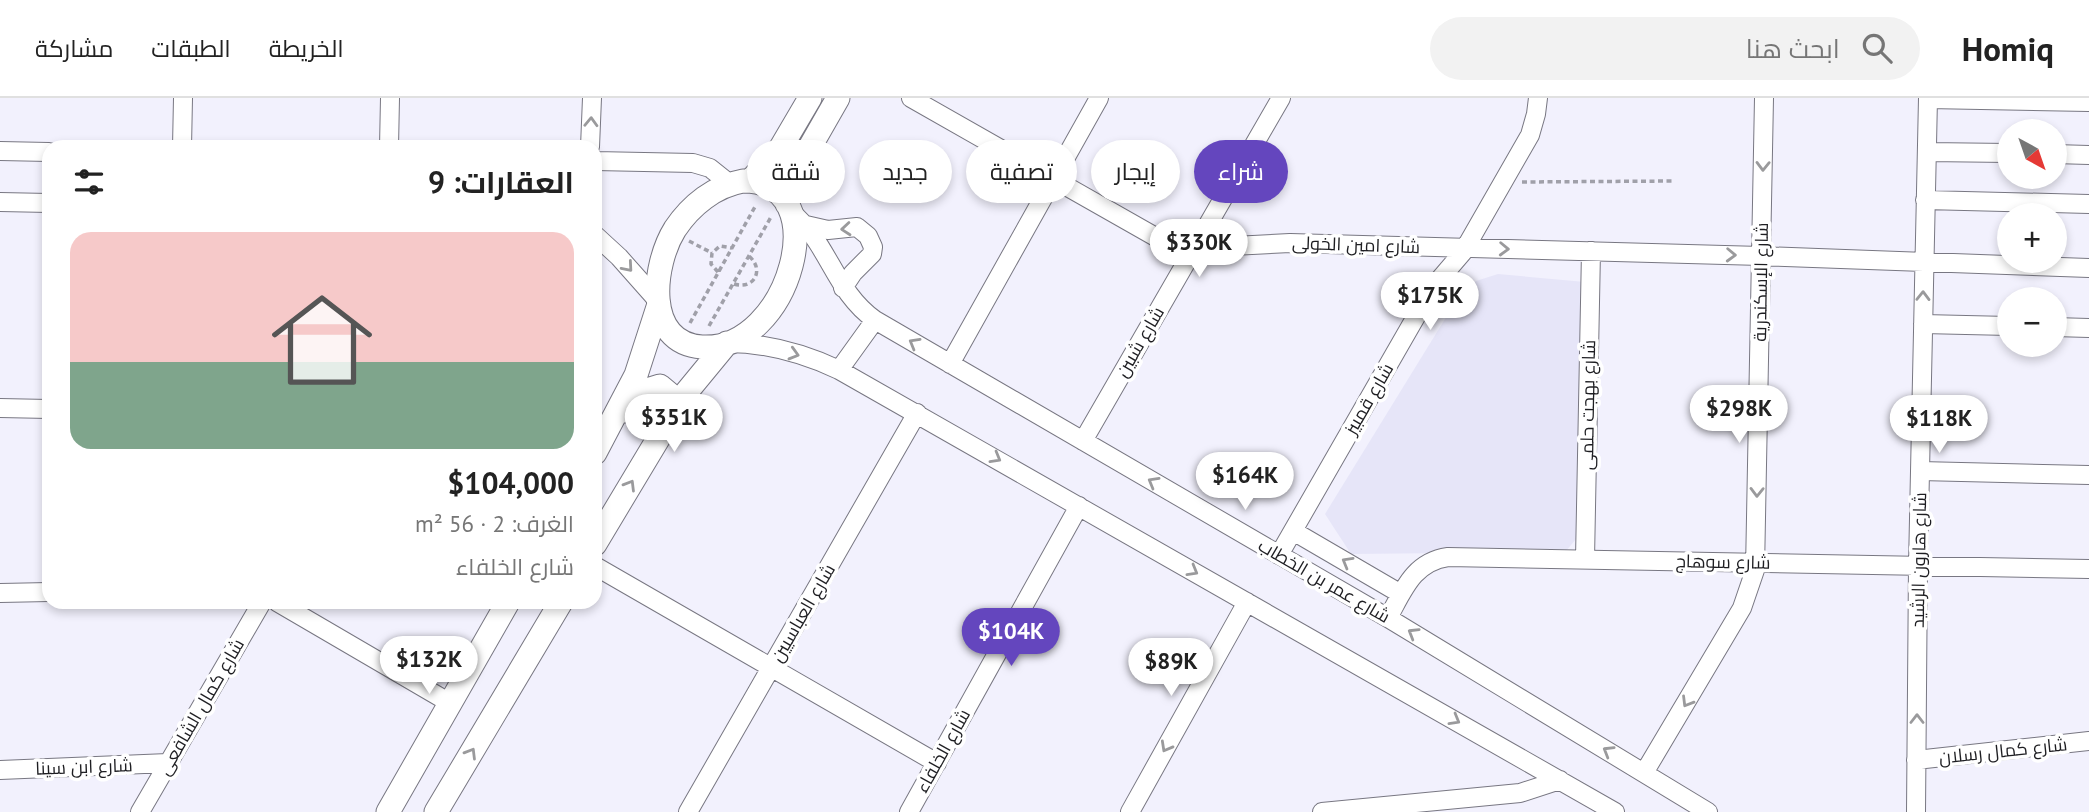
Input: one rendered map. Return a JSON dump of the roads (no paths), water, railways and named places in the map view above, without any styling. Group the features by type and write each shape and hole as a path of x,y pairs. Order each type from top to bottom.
{"main road":[{"path":"785,140 810,98"},
{"path":"814,140 838,98"},
{"path":"602,441 636,375 658,304 659,270 673,233 694,206 711,193 747,196"},
{"path":"602,532 673,412 698,376 727,343 758,324 785,288 795,245 775,203"},
{"path":"658,304 665,325 689,343 727,343"},
{"path":"609,429 643,393 656,387 664,388 670,393 674,400 673,412"},
{"path":"388,812 504,609"},
{"path":"436,812 557,609"}],"street":[{"path":"182,140 183,98"},
{"path":"389,140 390,98"},
{"path":"590,140 592,98"},
{"name":"شارع امين الخولى","path":"911,98 985,140"},
{"path":"1076,140 1100,98"},
{"name":"شارع شبين","path":"1083,441 1281,98"},
{"name":"شارع قمبيز","path":"1279,555 1433,287 1465,248 1503,182 1533,128 1538,98"},
{"name":"شارع الإسكندرية","path":"1644,773 1742,608 1751,586 1756,562 1764,98"},
{"path":"1928,98 2089,102"},
{"name":"شارع هارون الرشيد","path":"1916,812 1918,565 1928,98"},
{"path":"0,151 42,152"},
{"path":"1927,152 1997,153"},
{"path":"2067,154 2089,155"},
{"name":"شارع عمر بن الخطاب","path":"602,161 693,163 747,186"},
{"name":"شارع امين الخولى","path":"1077,192 1161,240 1194,248 1290,243 2089,268"},
{"path":"1925,200 2089,204"},
{"path":"0,202 42,203"},
{"name":"شارع عمر بن الخطاب","path":"778,203 821,247 854,303 875,320 1388,618 1708,812"},
{"path":"782,203 828,230 857,228 868,236 873,247 871,257 853,273 843,288"},
{"path":"950,364 1041,203"},
{"path":"602,241 619,257 658,304"},
{"name":"شارع بهجت حلمى","path":"1585,559 1591,251"},
{"path":"839,370 875,320"},
{"path":"1923,324 1997,326"},
{"path":"2067,327 2089,328"},
{"path":"727,343 785,351 839,370 1615,812"},
{"path":"0,408 42,409"},
{"name":"شارع العباسيين","path":"688,812 917,414"},
{"path":"1920,471 2089,475"},
{"name":"شارع الخلفاء","path":"909,812 1079,506"},
{"path":"1293,531 1401,594"},
{"name":"شارع سوهاج","path":"1388,618 1408,581 1418,569 1440,558 2089,569"},
{"path":"602,570 937,763"},
{"path":"0,593 42,592"},
{"path":"1130,812 1247,602"},
{"name":"شارع كمال الشافعى","path":"140,812 258,609"},
{"path":"289,609 450,703"},
{"name":"شارع كمال رسلان","path":"1916,760 2089,741"},
{"name":"شارع ابن سينا","path":"0,770 169,764"},
{"path":"1322,812 1373,810 1520,793 1560,780"}]}
